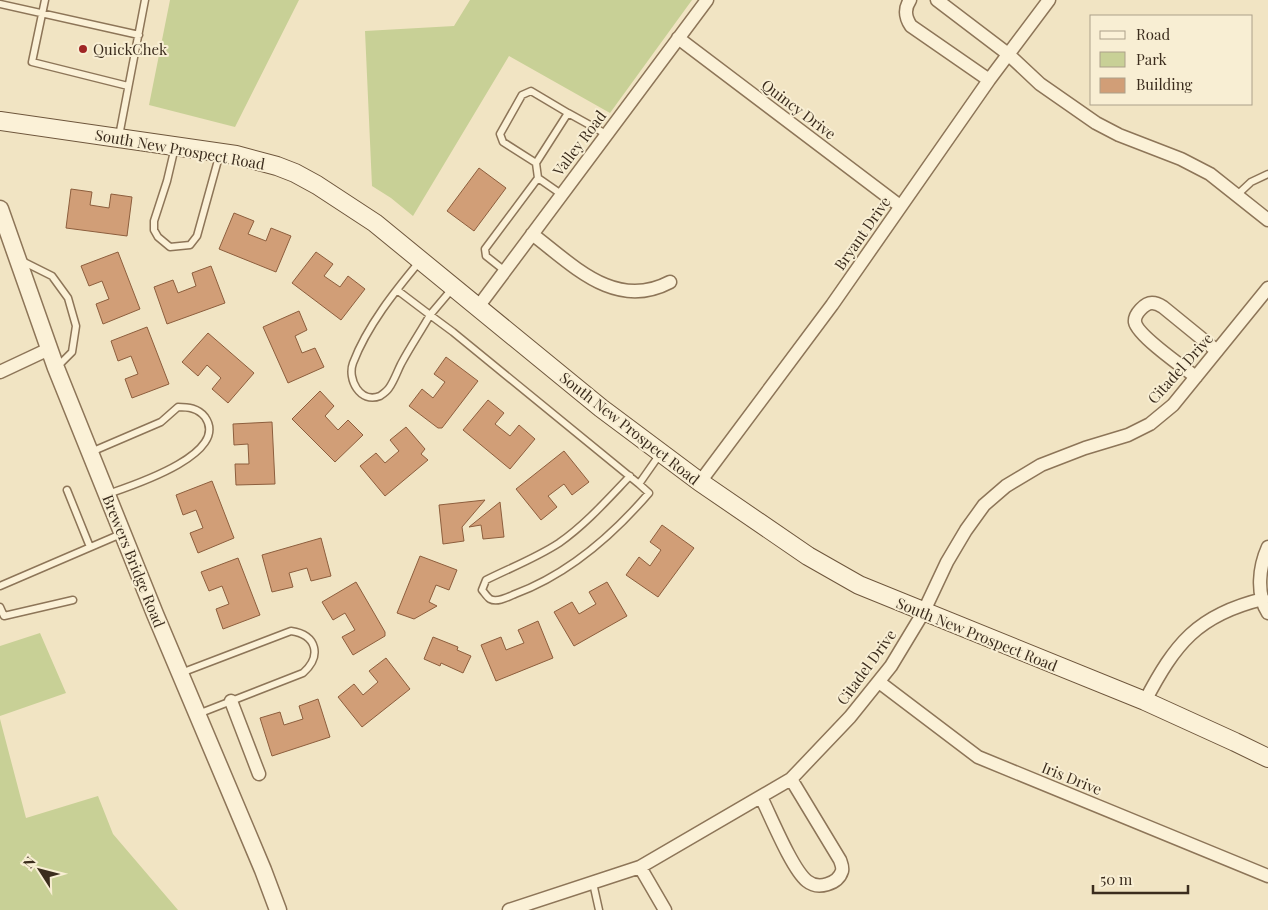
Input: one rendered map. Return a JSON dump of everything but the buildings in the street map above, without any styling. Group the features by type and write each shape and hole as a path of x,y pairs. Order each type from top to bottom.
{"main road":[{"name":"South New Prospect Road","path":"0,121 220,153 277,166 317,185 375,223 601,408 700,482 808,556 859,585 924,613 1145,701 1268,758"}],"street":[{"name":"Valley Road","path":"478,307 707,0"},
{"path":"910,0 905,14 911,26 989,80"},
{"path":"937,0 1008,54 1040,84 1096,123 1210,174 1268,220"},
{"name":"Bryant Drive","path":"700,482 832,305 989,80 1049,0"},
{"name":"Quincy Drive","path":"678,38 900,206"},
{"name":"Brewers Bridge Road","path":"0,209 56,368 196,714 263,870 278,910"},
{"path":"532,234 585,274 608,286 640,292 659,288 670,282"},
{"name":"Citadel Drive","path":"509,910 529,907 593,882 640,867 791,779 850,717 879,682 924,613 946,562 984,505 1006,486 1041,466 1085,448 1128,435 1150,424 1173,405 1268,288"},
{"path":"1196,377 1141,333 1135,322 1137,315 1146,304 1154,303 1159,305 1217,351"},
{"path":"0,372 49,349"},
{"path":"1268,547 1262,561 1259,578 1268,614"},
{"path":"1145,701 1162,669 1175,650 1193,631 1214,616 1238,605 1263,599"},
{"name":"Iris Drive","path":"879,682 978,757 1268,876"},
{"path":"231,702 259,774"},
{"path":"762,797 797,871 811,884 822,886 831,884 841,873 840,860 791,779"},
{"path":"640,867 665,910"}],"lane":[{"path":"45,0 32,62 128,86"},
{"path":"118,137 145,0"},
{"path":"0,4 139,35"},
{"path":"536,163 503,142 500,134 522,95 530,91 606,134"},
{"path":"505,271 486,256 485,249 538,178 536,163 568,113"},
{"path":"175,146 167,181 154,221 154,230 158,238 170,247 179,248 190,245 197,236 220,153"},
{"path":"1236,196 1251,182 1268,174"},
{"path":"538,178 561,194"},
{"path":"18,259 52,276 68,298 76,326 72,352 56,368"},
{"path":"421,260 397,290 372,327 352,364 351,376 353,385 359,392 375,397 382,395 388,389 430,315 454,287"},
{"path":"397,290 454,332 630,476 649,493 620,525 582,558 530,588 498,600 490,599 482,590 486,580 559,543 591,518 630,476"},
{"path":"90,452 161,422 178,407 197,410 207,420 209,435 206,443 194,454 150,479 107,494"},
{"path":"639,484 661,453"},
{"path":"67,490 90,547"},
{"path":"0,586 122,533"},
{"path":"0,607 4,616 73,600"},
{"path":"180,674 291,631 307,636 314,644 314,658 309,668 303,673 196,714"},
{"path":"593,882 599,910"}],"green space":[{"path":"170,0 299,0 235,127 149,105"},
{"path":"470,0 692,0 610,113 509,56 413,216 391,198 372,186 365,31 454,26"},
{"path":"40,633 66,693 0,716 0,646"},
{"path":"0,719 26,818 98,796 113,834 178,910 0,910"}],"place":[{"name":"QuickChek","path":"83,49"}]}
